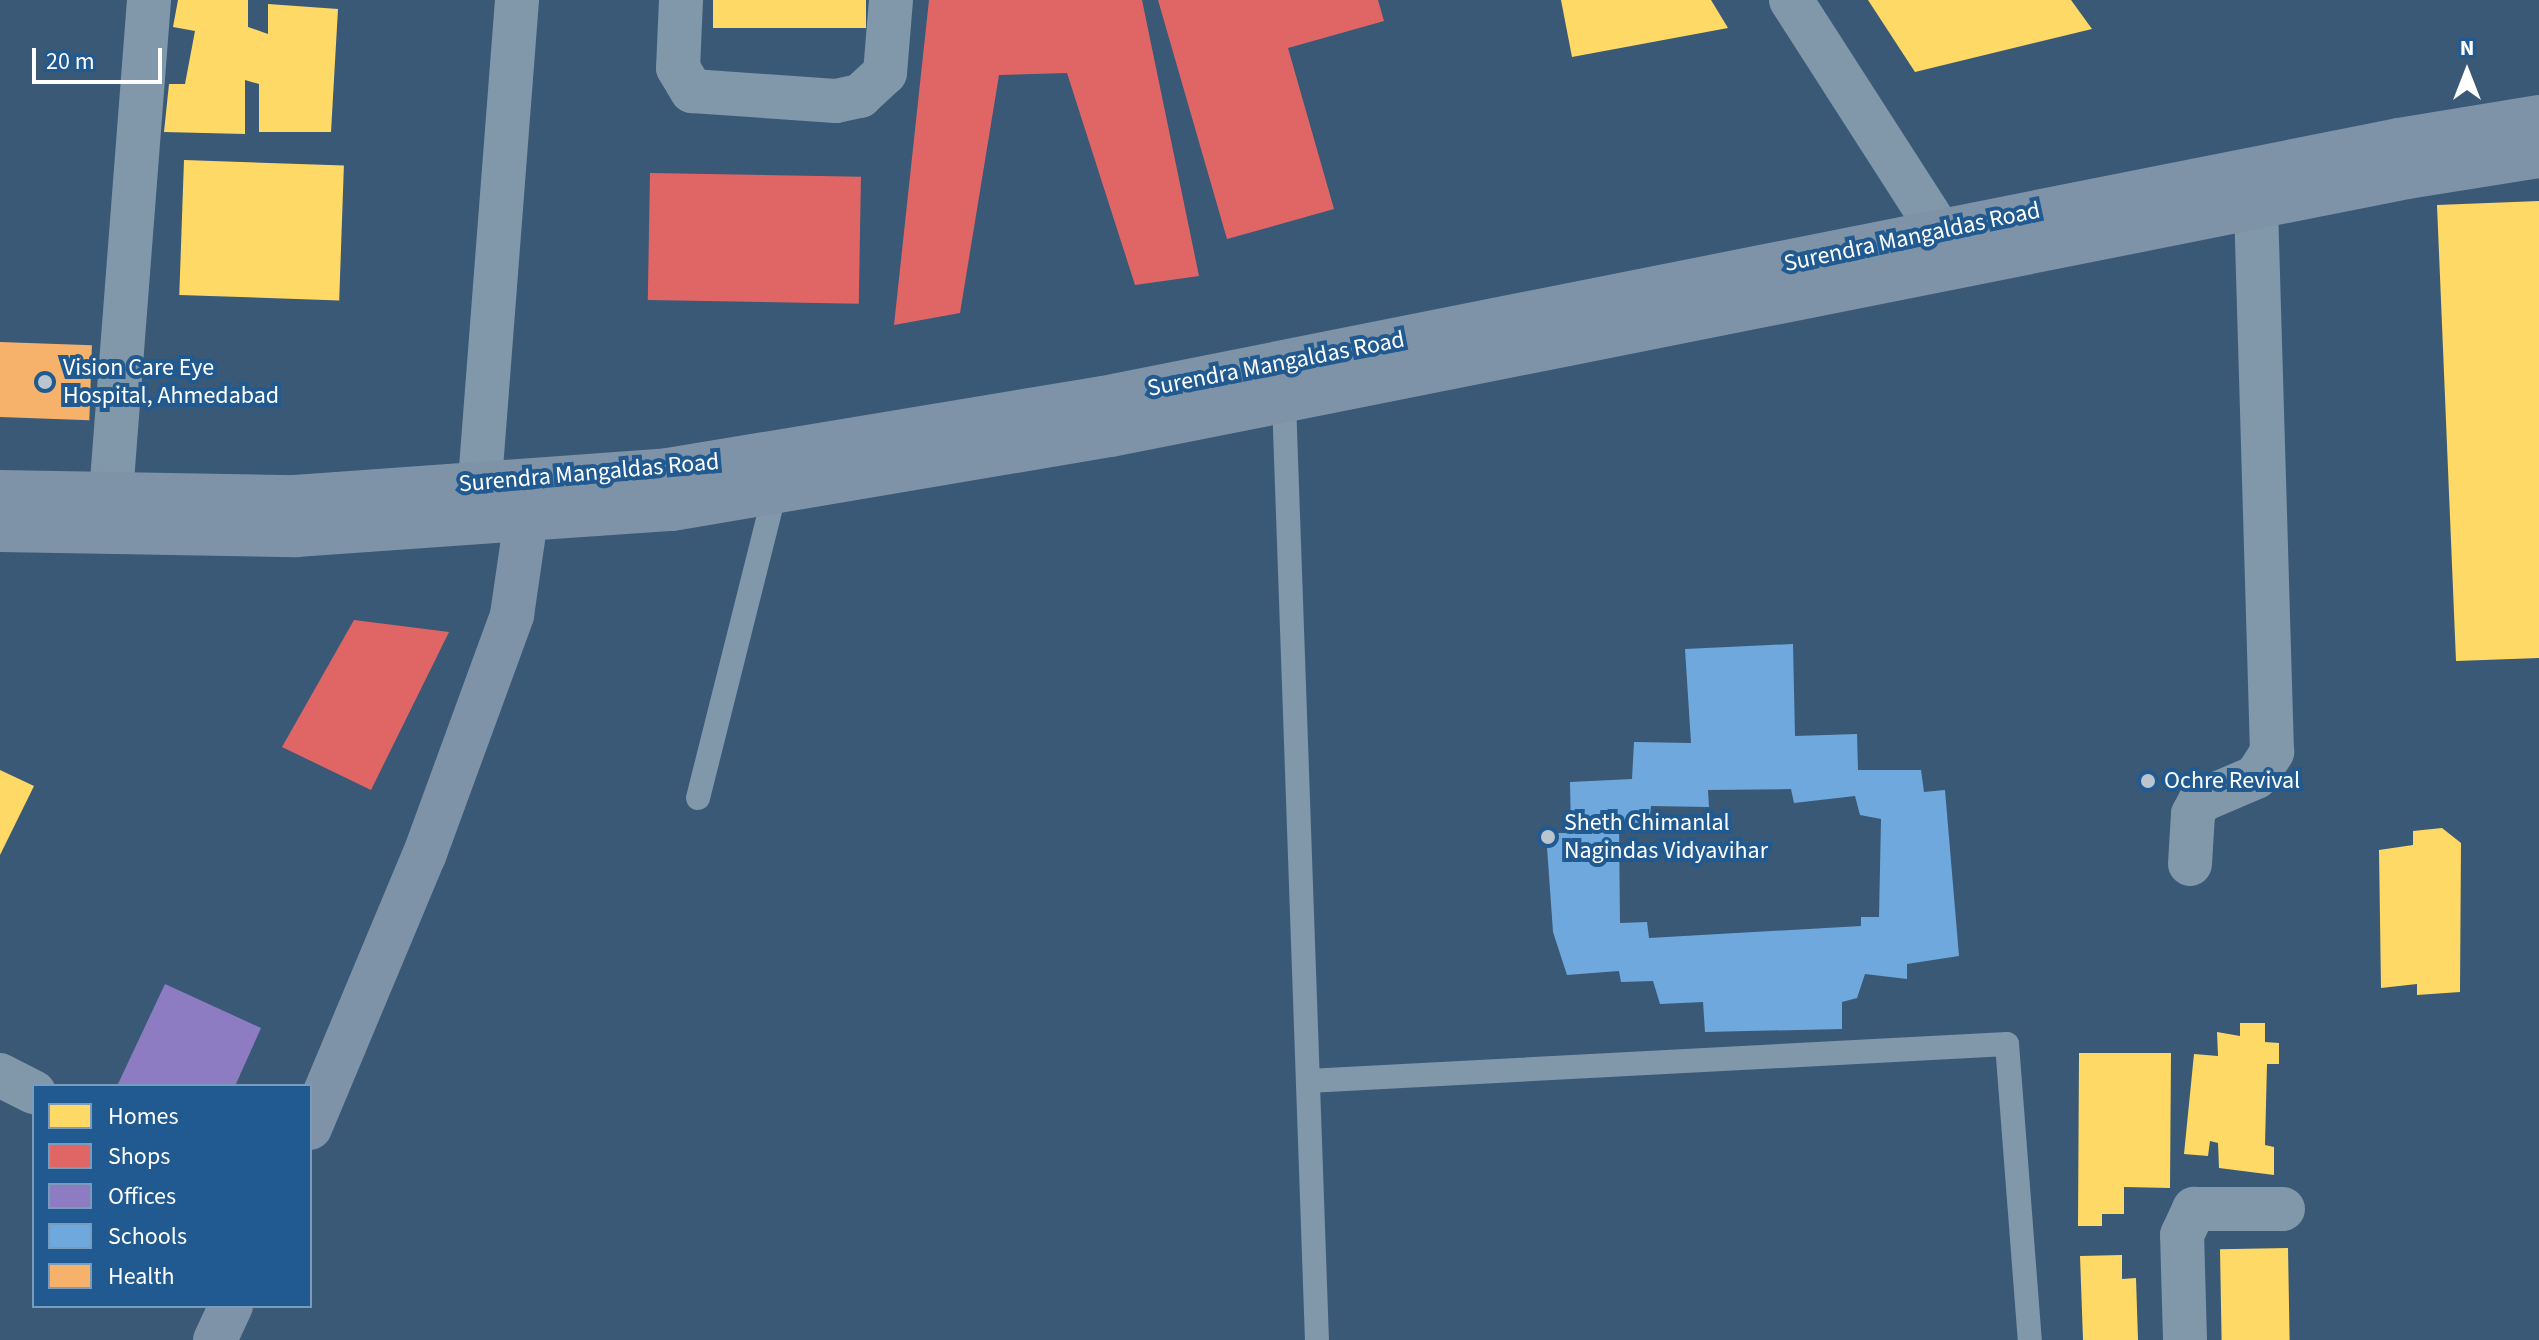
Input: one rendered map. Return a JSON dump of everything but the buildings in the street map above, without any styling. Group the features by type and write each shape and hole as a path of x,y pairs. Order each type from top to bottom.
{"main road":[{"name":"Surendra Mangaldas Road","path":"525,500 668,470 1103,398 2399,140 2539,117"},
{"name":"Surendra Mangaldas Road","path":"0,492 478,503 525,500 672,509 1284,401 2256,207 2539,156"},
{"path":"312,1123 424,856 512,615 525,500"},
{"name":"Surendra Mangaldas Road","path":"0,530 296,535 478,503"},
{"path":"215,1340 230,1308"}],"street":[{"path":"111,494 149,0"},
{"path":"478,503 517,0"},
{"path":"681,0 678,68 692,91 836,101 860,96 885,73 891,0"},
{"path":"1791,0 1940,232"},
{"path":"2190,864 2193,814 2200,801 2256,777 2272,752 2256,207"},
{"path":"0,1075 32,1091"},
{"path":"2185,1340 2182,1235 2194,1209 2283,1209"}],"lane":[{"path":"1284,401 1317,1340"},
{"path":"698,798 775,491"},
{"path":"1308,1081 2007,1044 2030,1340"}],"place":[{"name":"Vision Care Eye Hospital, Ahmedabad","path":"45,382"},
{"name":"Ochre Revival","path":"2148,781"},
{"name":"Sheth Chimanlal Nagindas Vidyavihar","path":"1548,837"}]}
